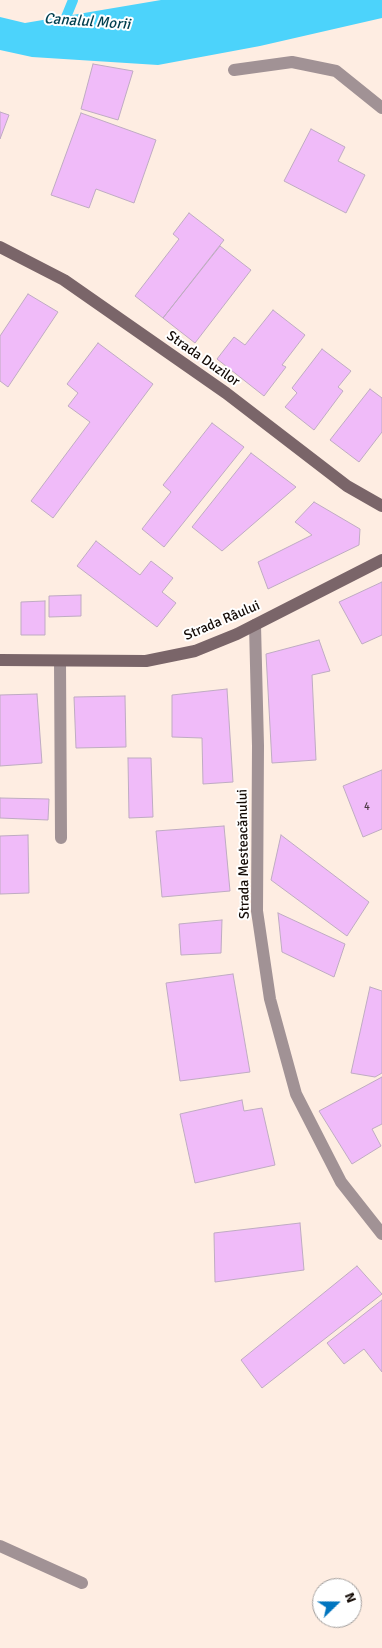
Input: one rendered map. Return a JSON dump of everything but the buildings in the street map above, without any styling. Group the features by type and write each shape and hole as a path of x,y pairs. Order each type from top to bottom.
{"street":[{"path":"234,70 292,62 336,72 382,108"},
{"name":"Strada Duzilor","path":"0,247 64,280 226,393 347,486 382,506"},
{"name":"Strada Râului","path":"0,660 146,661 195,651 255,625 382,560"},
{"name":"Strada Mesteacănului","path":"255,625 258,746 257,910 270,999 296,1094 341,1182 382,1234"},
{"path":"60,661 61,838"},
{"path":"0,1546 82,1583"}],"water":[{"name":"Canalul Morii","path":"161,0 382,0 382,18 260,46 158,65 32,57 0,50 0,17 25,23"}],"waterway":[{"name":"Canalul Morii","path":"62,27 73,0"}]}
